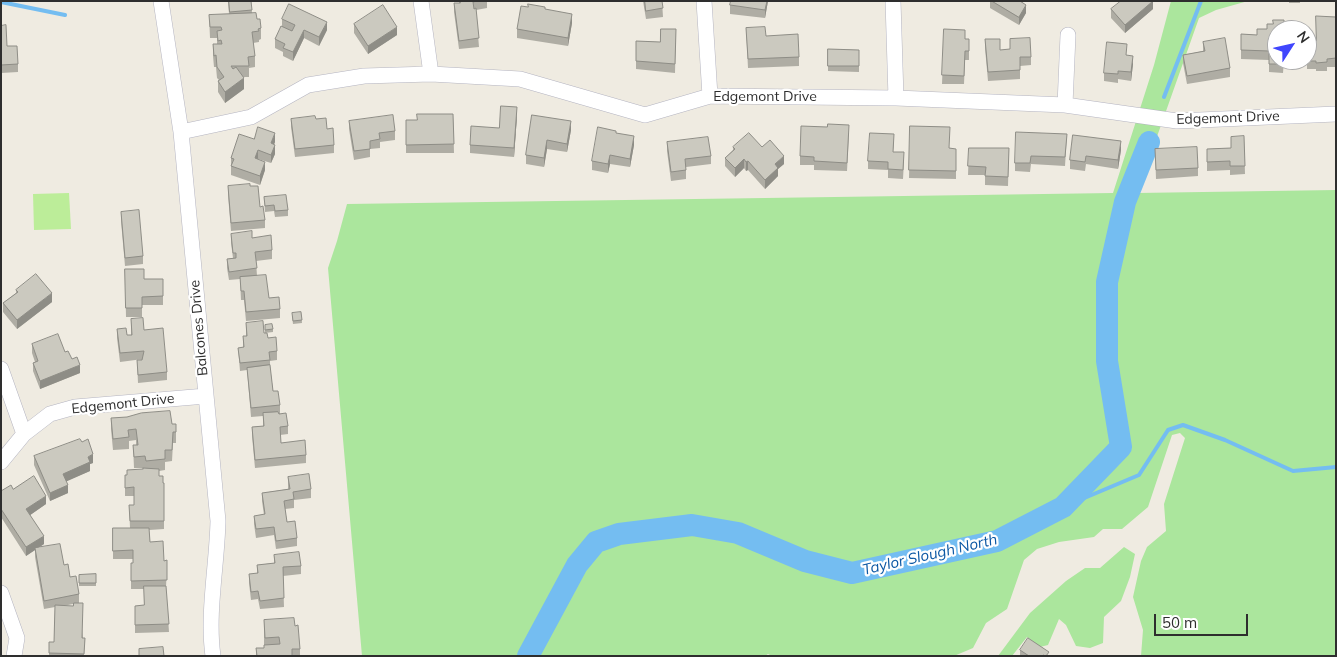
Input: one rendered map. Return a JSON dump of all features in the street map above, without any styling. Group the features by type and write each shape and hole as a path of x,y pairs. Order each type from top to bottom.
{"street":[{"name":"Balcones Drive","path":"161,1 181,132 218,521 210,636 213,656"},
{"path":"421,1 431,74"},
{"path":"704,1 710,96"},
{"path":"893,1 896,98"},
{"path":"1065,105 1068,35"},
{"name":"Edgemont Drive","path":"181,132 251,117 308,85 364,76 431,74 520,79 645,115 710,96 896,98 1065,105 1177,121 1336,114"},
{"path":"1,369 24,434"},
{"name":"Edgemont Drive","path":"1,462 24,434 50,414 75,407 206,396"},
{"path":"1,593 17,638 14,656"}],"green space":[{"path":"1171,1 1248,1 1216,10 1199,18 1137,193 1336,190 1336,656 1141,656 1143,630 1133,597 1141,561 1147,547 1166,531 1164,504 1185,438 1180,433 1172,435 1148,507 1122,529 1103,529 1094,537 1059,542 1037,549 1024,560 1007,609 986,623 973,648 954,656 772,656 768,654 765,656 362,656 328,268 347,204 1113,193 1154,65"},
{"path":"69,193 71,229 34,230 33,194"},
{"path":"1124,547 1135,554 1130,577 1121,601 1104,617 1103,643 1090,648 1076,646 1066,625 1059,619 1048,645 1040,647 1027,637 1012,656 998,656 1030,613 1066,581 1085,568 1100,568"}],"building":[{"path":"229,1 251,1 252,10 230,12"},
{"path":"460,1 477,1 473,2 474,9 476,8 479,38 459,41 454,3 460,3"},
{"path":"645,1 662,1 663,8 646,11"},
{"path":"731,1 767,1 765,10 730,5"},
{"path":"992,1 1020,1 1026,5 1019,17"},
{"path":"1121,1 1153,1 1125,25 1111,9"},
{"path":"289,4 327,22 319,37 304,30 293,52 283,48 285,44 275,39 281,26 292,31 295,25 282,19"},
{"path":"528,4 572,14 568,38 517,29 521,6 528,7"},
{"path":"383,5 397,27 368,46 354,24"},
{"path":"256,13 257,19 260,19 261,28 258,29 259,31 252,32 255,56 248,57 249,66 231,66 233,69 236,67 244,78 225,92 218,81 224,77 217,67 213,44 222,44 221,40 218,41 217,31 222,30 221,27 210,27 209,15"},
{"path":"1316,16 1336,17 1336,58 1327,59 1327,62 1317,63"},
{"path":"6,25 7,46 17,46 18,64 1,65 1,26"},
{"path":"765,27 766,36 798,34 799,57 748,59 746,28"},
{"path":"661,29 676,29 675,64 636,61 636,41 660,42"},
{"path":"944,29 965,30 965,39 969,39 969,51 965,51 964,76 942,75"},
{"path":"1257,29 1267,29 1267,51 1241,50 1241,34 1257,35"},
{"path":"1030,38 1031,57 1020,57 1020,70 988,72 985,39 1000,39 1000,50 1010,49 1010,39"},
{"path":"1225,38 1230,68 1187,76 1183,55 1205,51 1203,42"},
{"path":"1107,42 1127,44 1126,55 1133,56 1131,72 1118,71 1118,74 1104,73"},
{"path":"828,49 859,50 859,66 828,66"},
{"path":"501,106 517,107 514,148 470,145 471,126 499,128"},
{"path":"417,114 453,114 454,144 406,145 406,120 417,120"},
{"path":"393,115 395,131 379,133 380,139 370,141 370,149 354,151 349,121"},
{"path":"532,115 571,121 567,144 547,140 544,158 526,155"},
{"path":"315,116 316,119 326,118 327,129 333,128 334,145 295,149 291,119"},
{"path":"828,124 849,125 847,163 814,161 814,157 800,156 801,126 827,127"},
{"path":"910,126 950,127 949,148 956,149 956,171 909,170"},
{"path":"258,127 275,133 271,143 275,145 271,155 258,150 255,158 265,162 260,176 231,166 234,159 231,158 239,134 254,139"},
{"path":"598,127 634,136 630,159 610,155 608,164 592,161"},
{"path":"1016,132 1067,134 1065,157 1031,156 1030,163 1015,163"},
{"path":"749,133 762,147 770,140 784,156 775,164 778,168 765,180 748,161 746,162 744,159 735,168 725,158 735,149 733,147"},
{"path":"870,133 894,134 893,152 904,152 903,170 888,169 888,162 868,161"},
{"path":"1073,135 1121,141 1118,160 1086,156 1085,162 1070,160"},
{"path":"1244,136 1245,166 1230,166 1230,161 1207,162 1207,149 1231,148 1231,137"},
{"path":"708,137 711,156 685,159 686,170 671,172 667,142"},
{"path":"1197,147 1198,168 1156,170 1155,149"},
{"path":"969,148 1009,148 1008,177 985,176 986,167 968,166"},
{"path":"250,184 250,186 258,186 260,207 263,206 265,220 231,223 228,186"},
{"path":"286,195 288,210 275,211 274,205 265,206 264,197"},
{"path":"139,210 143,256 125,258 121,212"},
{"path":"252,231 252,238 271,235 272,250 255,252 257,268 229,272 227,259 236,258 236,253 233,253 231,234"},
{"path":"125,269 144,269 144,279 163,279 163,296 142,297 142,308 126,308"},
{"path":"36,274 52,293 17,320 3,303 18,292 16,290"},
{"path":"266,275 269,298 279,297 280,309 246,312 244,291 241,291 240,277"},
{"path":"301,312 302,320 293,321 292,313"},
{"path":"143,318 144,330 163,328 167,372 138,375 137,360 142,360 144,351 120,353 117,329 126,328 127,335 132,335 131,319"},
{"path":"263,321 264,333 267,333 268,338 276,337 277,351 269,352 270,360 240,363 238,348 244,347 243,336 247,336 246,323"},
{"path":"272,324 273,329 265,330 265,325"},
{"path":"58,334 65,352 68,351 72,359 77,357 80,365 40,381 33,363 38,361 32,344"},
{"path":"270,365 273,391 278,391 280,405 251,408 247,368"},
{"path":"170,411 172,424 176,424 176,432 173,432 172,450 165,450 165,459 146,461 145,456 134,457 133,445 138,445 136,429 128,430 129,437 113,439 111,418"},
{"path":"278,412 279,414 286,413 288,426 280,427 281,443 305,440 306,455 255,460 252,427 264,426 263,413"},
{"path":"80,439 82,442 88,439 93,454 88,457 90,462 63,474 68,485 50,493 34,456"},
{"path":"159,469 159,476 163,476 164,521 130,521 129,505 134,505 134,487 125,488 125,475 127,475 127,470"},
{"path":"309,474 311,489 293,492 294,499 284,501 287,522 295,521 297,538 276,541 274,527 256,529 254,516 265,514 262,493 290,489 288,477"},
{"path":"34,476 46,496 26,509 44,536 26,547 1,509 1,491 11,485 13,489"},
{"path":"113,528 149,528 150,542 163,541 164,561 167,560 167,580 131,581 133,550 113,551"},
{"path":"60,544 64,565 68,564 70,577 76,576 79,594 44,601 35,548"},
{"path":"299,552 301,566 283,567 284,598 260,601 258,591 251,592 249,574 258,573 257,565 275,563 274,555"},
{"path":"96,574 96,583 79,583 79,575"},
{"path":"144,586 166,586 169,624 135,625 135,606 144,605"},
{"path":"74,603 83,603 82,638 85,638 84,654 49,653 49,642 54,642 55,605 73,606"},
{"path":"294,618 295,626 298,625 300,649 292,649 292,656 257,656 256,648 264,648 264,645 280,644 279,637 265,638 264,620"},
{"path":"1028,638 1049,652 1046,656 1029,656 1020,650"},
{"path":"163,647 164,656 139,656 139,649"}],"waterway":[{"name":"Taylor Slough North","path":"1164,97 1201,1"},
{"path":"1,2 65,15"},
{"name":"Taylor Slough North","path":"528,656 577,565 596,542 619,534 692,525 738,533 805,561 852,573 997,541 1063,507 1121,447 1107,361 1107,282 1125,202 1149,142"},
{"path":"1063,507 1139,475 1168,430 1183,425 1225,440 1293,471 1336,467"}]}
